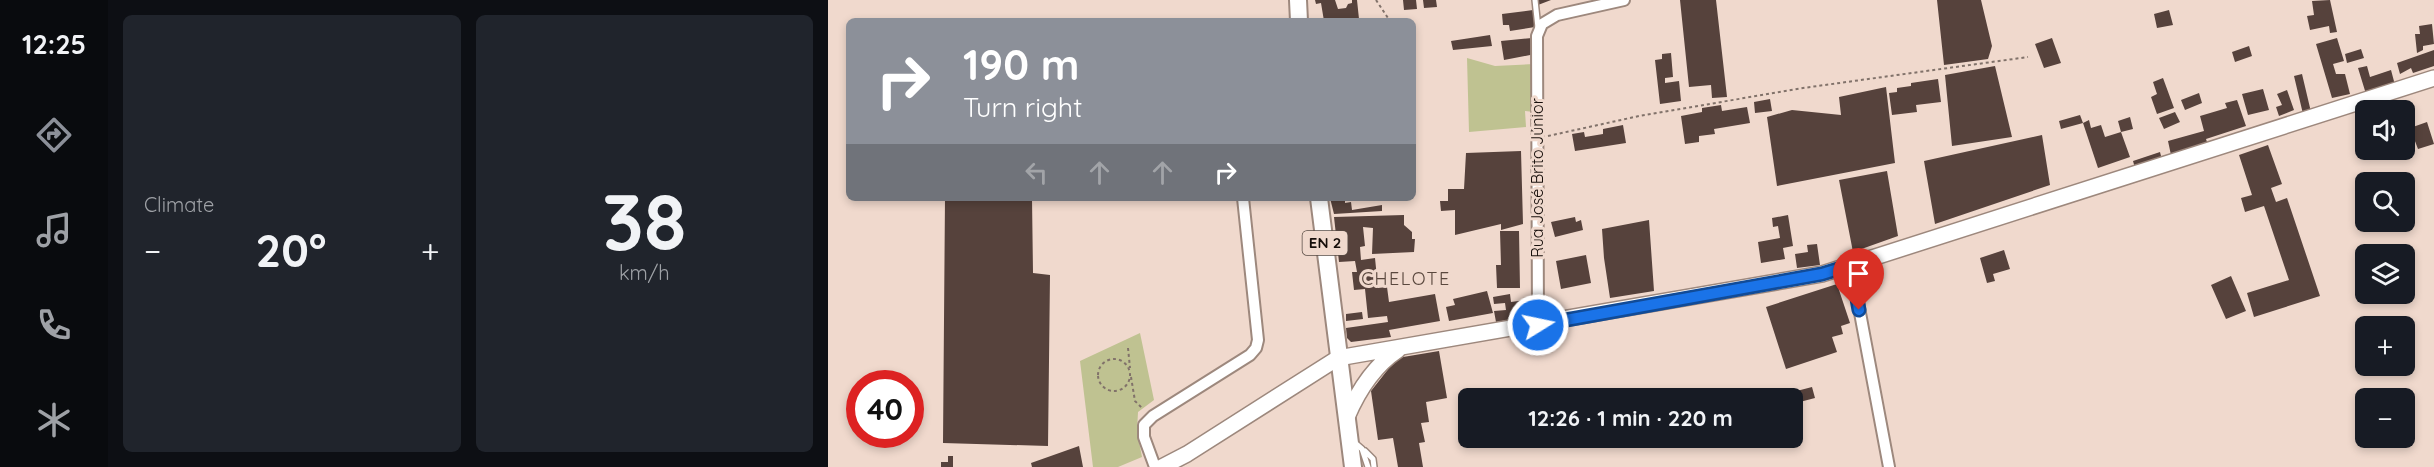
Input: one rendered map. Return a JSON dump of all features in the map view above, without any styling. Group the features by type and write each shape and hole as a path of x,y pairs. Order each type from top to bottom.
{"main road":[{"path":"1298,0 1299,18"},
{"name":"EN 2","path":"1319,201 1353,467"}],"street":[{"path":"1539,33 1542,24 1557,15 1624,0"},
{"name":"Rua José Brito Júnior","path":"1538,325 1539,33"},
{"path":"1162,467 1187,454 1338,358 1401,349 1822,274 2434,78"},
{"path":"1155,467 1144,437 1144,425 1153,416 1250,355 1256,348 1258,340 1243,201"},
{"path":"1851,265 1889,467"},
{"path":"1347,417 1356,395 1373,373 1386,358 1401,349"}],"lane":[{"path":"1535,0 1539,33"},
{"path":"1349,436 1373,459 1374,467"},
{"path":"1362,449 1368,467"}],"path":[{"path":"1376,0 1388,18"},
{"path":"1537,140 1554,133 1751,97 2028,57"},
{"path":"1128,348 1135,401 1153,416"},
{"path":"1116,358 1126,364 1130,374 1124,388 1114,391 1101,385 1097,375 1098,369 1106,361 1116,358"}],"green space":[{"path":"1467,58 1495,66 1534,64 1534,112 1525,111 1526,127 1469,132"},
{"path":"1140,333 1154,400 1138,412 1137,431 1142,457 1118,467 1093,467 1080,361"}],"building":[{"path":"1315,0 1335,0 1338,9 1346,8 1352,0 1357,0 1359,18 1324,18 1321,3 1316,4"},
{"path":"1403,0 1416,0 1417,9 1404,10"},
{"path":"1423,0 1436,0 1437,7 1424,8"},
{"path":"1538,0 1551,0 1538,5"},
{"path":"1680,0 1716,0 1727,97 1712,98 1711,85 1689,87"},
{"path":"1937,0 1981,0 1992,46 1988,59 1944,65"},
{"path":"2330,0 2337,32 2330,33 2329,26 2310,30 2307,16 2314,15 2312,1"},
{"path":"1533,10 1535,27 1510,31 1509,25 1503,25 1502,14"},
{"path":"2169,10 2173,25 2157,28 2154,14"},
{"path":"2432,24 2434,44 2423,46 2423,50 2417,53 2415,34 2420,34 2419,26"},
{"path":"1490,35 1492,46 1453,50 1451,41"},
{"path":"1532,38 1535,54 1504,60 1501,41"},
{"path":"2052,38 2061,63 2044,68 2035,44"},
{"path":"2337,38 2344,61 2333,64 2336,74 2345,74 2350,94 2332,98 2316,44"},
{"path":"2249,46 2252,56 2235,62 2232,52"},
{"path":"2361,49 2364,58 2347,63 2345,54"},
{"path":"2434,50 2434,66 2413,73 2411,68 2400,74 2397,63"},
{"path":"1671,53 1673,77 1665,78 1665,83 1679,81 1681,101 1660,104 1655,60 1662,59 1662,54"},
{"path":"1995,66 2012,137 1952,146 1945,75"},
{"path":"2367,66 2370,77 2391,70 2395,85 2366,94 2358,68"},
{"path":"2302,74 2311,112 2303,114 2294,76"},
{"path":"2163,78 2174,108 2157,114 2151,97 2157,94 2153,82"},
{"path":"1938,79 1941,102 1916,105 1917,112 1892,115 1889,93 1897,92 1897,88 1911,86 1911,83"},
{"path":"1886,87 1895,163 1777,186 1767,117 1792,110 1841,115 1839,97"},
{"path":"2263,89 2269,110 2248,115 2242,94"},
{"path":"2287,90 2294,110 2279,116 2276,107 2282,105 2277,94"},
{"path":"2199,93 2202,103 2185,110 2181,100"},
{"path":"1770,99 1772,111 1755,113 1754,102"},
{"path":"2237,100 2246,126 2206,139 2208,145 2171,155 2168,141 2204,131 2200,116 2227,108 2225,103"},
{"path":"1721,105 1722,111 1747,107 1750,123 1714,129 1715,134 1699,136 1699,142 1685,144 1681,116 1702,112 1702,108"},
{"path":"2175,112 2180,122 2164,129 2159,118"},
{"path":"2080,115 2083,123 2061,129 2059,121"},
{"path":"2130,117 2133,129 2121,132 2118,121"},
{"path":"2089,120 2091,128 2101,125 2105,137 2121,132 2130,157 2098,168 2083,123"},
{"path":"2427,122 2434,144 2418,149 2415,141 2415,126"},
{"path":"1623,125 1626,143 1575,151 1572,134 1584,132 1585,137 1603,134 1603,129"},
{"path":"2042,135 2050,185 1935,224 1924,161"},
{"path":"2268,145 2282,184 2271,188 2276,202 2287,198 2320,296 2254,317 2247,293 2289,280 2264,206 2245,212 2241,198 2252,195 2239,155"},
{"path":"1521,151 1523,224 1501,230 1501,224 1455,235 1455,210 1441,211 1440,201 1448,201 1448,189 1464,189 1466,153"},
{"path":"2160,152 2162,160 2135,168 2133,161"},
{"path":"1887,171 1898,236 1853,252 1839,180"},
{"path":"945,201 1032,201 1033,273 1050,275 1048,446 943,443"},
{"path":"1331,201 1351,202 1352,210 1382,205 1382,211 1334,214"},
{"path":"1404,215 1404,225 1412,232 1412,239 1415,239 1414,252 1372,254 1373,228 1363,227 1365,246 1360,247 1361,260 1375,258 1378,288 1387,287 1389,302 1435,294 1440,321 1389,330 1391,337 1351,342 1347,338 1346,328 1388,322 1387,316 1368,318 1365,289 1354,290 1352,272 1357,272 1355,261 1339,262 1334,217"},
{"path":"1788,215 1793,246 1783,248 1785,259 1761,263 1758,242 1780,238 1778,226 1773,227 1772,218"},
{"path":"1575,217 1576,222 1581,220 1583,230 1555,237 1551,222"},
{"path":"1649,220 1654,291 1610,298 1602,229"},
{"path":"1500,231 1519,231 1520,288 1497,288 1496,265 1501,265"},
{"path":"1817,244 1820,265 1797,268 1795,254 1808,252 1807,245"},
{"path":"2004,250 2010,269 1993,274 1995,281 1987,283 1980,258"},
{"path":"1586,255 1591,283 1561,289 1556,261"},
{"path":"2231,276 2246,311 2226,319 2211,285"},
{"path":"1837,284 1850,323 1841,326 1843,334 1832,337 1837,352 1786,369 1766,307"},
{"path":"1487,291 1493,313 1449,321 1446,307 1455,305 1453,299"},
{"path":"1510,294 1511,302 1533,299 1536,315 1496,322 1494,311 1506,310 1505,303 1494,304 1493,297"},
{"path":"1362,312 1363,319 1346,321 1346,314"},
{"path":"1439,351 1447,398 1426,402 1429,422 1421,423 1425,442 1419,443 1423,467 1398,467 1393,438 1378,440 1371,391 1397,358"},
{"path":"1812,387 1815,398 1803,401 1803,389"},
{"path":"1079,446 1083,467 1032,467 1031,463"},
{"path":"948,456 953,456 953,467 941,467 941,462 948,462"}],"district":[{"name":"CHELOTE","path":"1406,279"}],"route":[{"path":"1538,325 1822,274 1851,265 1859,310"}]}
